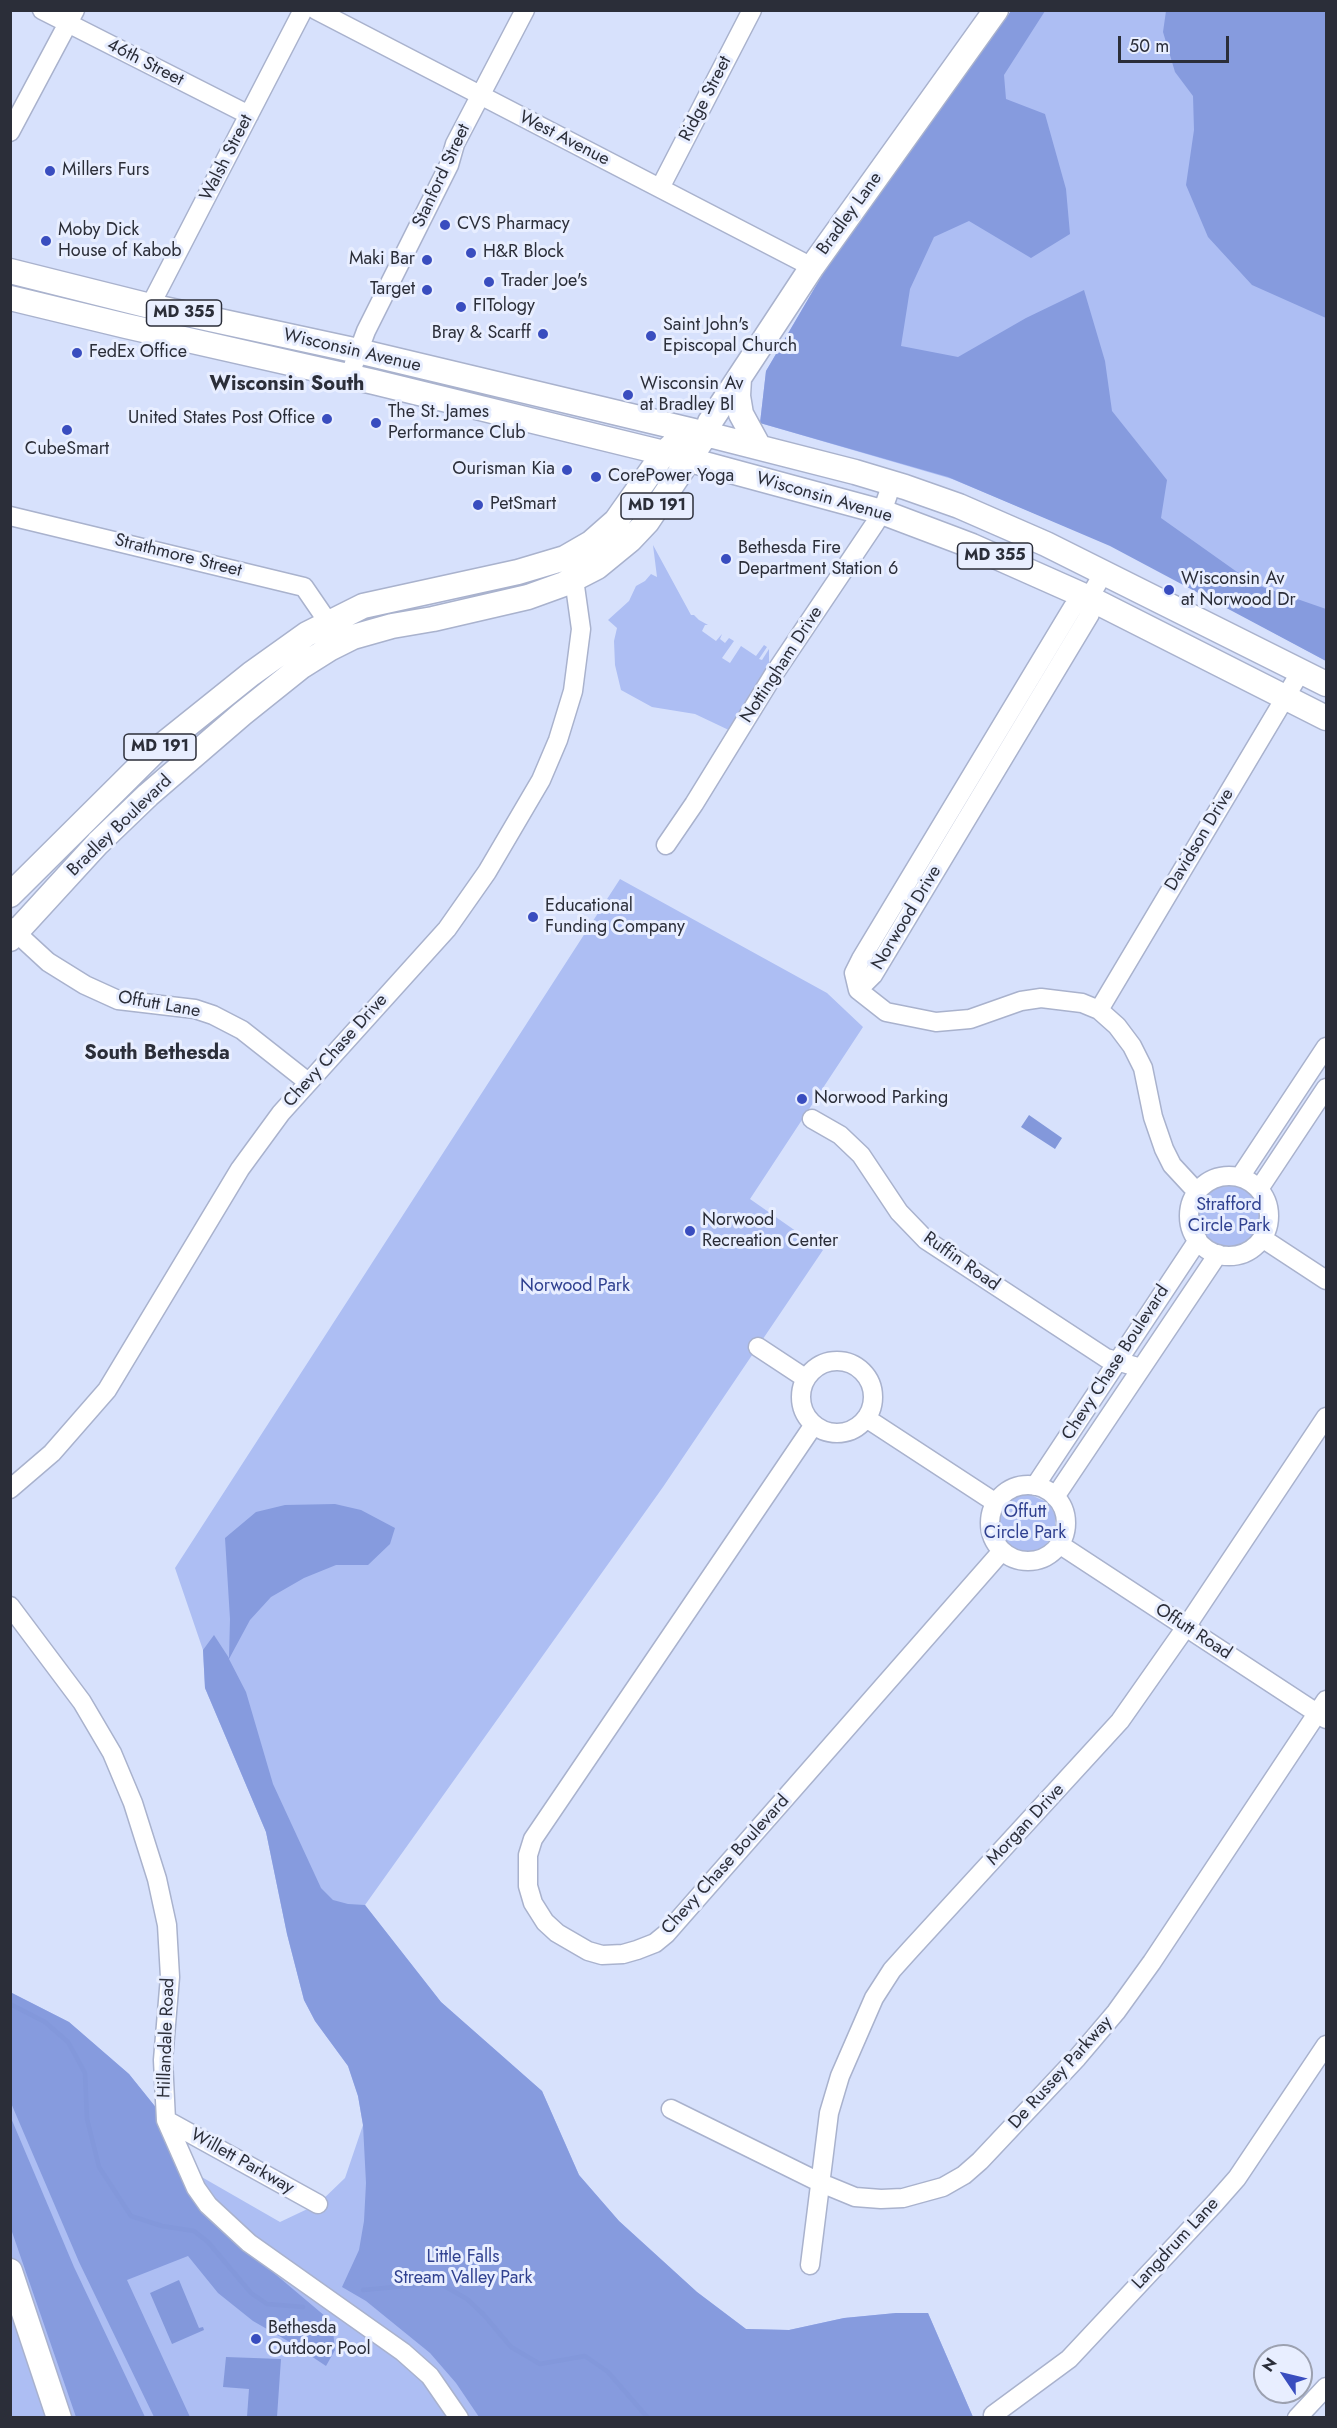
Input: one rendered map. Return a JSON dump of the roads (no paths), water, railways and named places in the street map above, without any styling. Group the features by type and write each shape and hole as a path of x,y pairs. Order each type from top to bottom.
{"main road":[{"name":"Bradley Lane","path":"701,429 739,378 812,267 996,10"},
{"name":"Wisconsin Avenue","path":"10,271 150,306 701,429 892,483 959,506 1046,544 1326,684"},
{"name":"Wisconsin Avenue","path":"10,298 664,453 882,512 972,546 1089,598 1326,718"},
{"path":"739,378 738,396 741,414 759,447"},
{"name":"Bradley Boulevard","path":"10,896 155,751 250,674 307,634 363,606 518,572 566,558 591,543 616,521 664,453 701,429"},
{"name":"Bradley Boulevard","path":"12,933 131,811 242,714 302,666 329,649 353,637 392,626 522,599 574,579 599,566 647,522 687,461 701,429"},
{"path":"302,666 322,639 328,622"},
{"path":"10,2271 59,2418"}],"street":[{"name":"46th Street","path":"42,10 71,17 249,115"},
{"name":"Walsh Street","path":"150,306 303,10"},
{"name":"West Avenue","path":"316,10 812,267"},
{"name":"Stanford Street","path":"349,377 366,331 453,158 455,144 525,10"},
{"name":"Ridge Street","path":"660,188 752,10"},
{"path":"10,132 71,17"},
{"name":"Nottingham Drive","path":"666,845 712,776 774,674 882,512 892,483"},
{"name":"Strathmore Street","path":"12,520 304,587 328,622"},
{"name":"Norwood Drive","path":"858,990 854,973 861,959 998,728 1073,607 1089,598 1104,572"},
{"name":"Chevy Chase Drive","path":"10,1490 52,1453 107,1390 240,1169 281,1113 447,929 487,872 541,780 558,740 573,691 581,630 574,579"},
{"name":"Norwood Drive","path":"858,990 873,975 1090,614 1089,598"},
{"path":"328,622 353,637"},
{"name":"Davidson Drive","path":"1099,1010 1301,671"},
{"path":"998,728 1015,738"},
{"path":"927,848 944,857"},
{"name":"Offutt Lane","path":"12,933 48,962 85,986 118,1000 195,1009 213,1015 242,1030 308,1082"},
{"path":"858,990 886,1012 936,1022 969,1019 1021,1001 1041,998 1082,1003 1099,1010 1117,1026 1132,1046 1143,1068 1153,1117 1164,1149 1172,1165 1197,1192"},
{"path":"1240,1177 1326,1047"},
{"path":"1259,1189 1326,1088"},
{"name":"Ruffin Road","path":"812,1119 840,1135 861,1155 899,1212 926,1240 1106,1358 1141,1368"},
{"path":"1220,1177 1240,1177 1259,1189 1268,1208 1266,1229 1262,1238 1252,1248 1240,1254 1226,1256 1204,1247 1197,1240 1191,1228 1190,1205 1197,1192 1210,1180 1220,1177"},
{"path":"1262,1238 1326,1280"},
{"name":"Chevy Chase Boulevard","path":"1035,1486 1197,1240"},
{"name":"Chevy Chase Boulevard","path":"1055,1497 1218,1254"},
{"path":"758,1347 789,1367 811,1372"},
{"path":"839,1360 860,1369 869,1380 872,1389 873,1399 866,1418 859,1426 840,1434 828,1433 813,1426 804,1415 800,1392 811,1372 831,1361 839,1360"},
{"name":"Morgan Drive","path":"810,2265 829,2113 857,2032 880,1989 910,1950 1120,1721 1186,1627 1326,1417"},
{"path":"866,1418 996,1503"},
{"name":"Chevy Chase Boulevard","path":"813,1426 533,1839 528,1855 528,1886 533,1903 554,1937 602,1955 623,1954 637,1950 655,1943 666,1934 1002,1551"},
{"path":"1022,1486 1042,1488 1055,1497 1065,1517 1063,1536 1059,1544 1044,1557 1033,1560 1022,1560 1002,1551 996,1544 990,1526 996,1503 1012,1489 1022,1486"},
{"name":"Offutt Road","path":"1059,1544 1186,1627 1324,1711"},
{"name":"Hillandale Road","path":"10,1606 82,1702 112,1753 133,1803 158,1879 167,1925 170,1977 163,2060 166,2120 186,2168 208,2205 249,2243 403,2352 430,2376 459,2418"},
{"name":"De Russey Parkway","path":"671,2109 821,2183 855,2197 903,2198 943,2187 964,2175 1077,2058 1116,2012 1324,1711"},
{"name":"Langdrum Lane","path":"993,2415 1069,2359 1215,2203 1237,2178 1326,2045"},
{"name":"Willett Parkway","path":"166,2120 318,2204"},
{"path":"1297,2418 1326,2387"}],"waterway":[{"path":"10,2004 45,2022 68,2042 85,2073 87,2119 99,2167 131,2216 162,2226 194,2231 208,2242 251,2293 267,2304 303,2307"},
{"path":"363,2290 439,2283 467,2299 511,2347 540,2364 585,2356 608,2372 648,2418"}],"place":[{"name":"Millers Furs","path":"50,171"},
{"name":"CVS Pharmacy","path":"445,225"},
{"name":"Moby Dick House of Kabob","path":"46,241"},
{"name":"H&R Block","path":"471,253"},
{"name":"Maki Bar","path":"427,260"},
{"name":"Trader Joe's","path":"489,282"},
{"name":"Target","path":"427,290"},
{"name":"FITology","path":"461,307"},
{"name":"Bray & Scarff","path":"543,334"},
{"name":"Saint John's Episcopal Church","path":"651,336"},
{"name":"FedEx Office","path":"77,353"},
{"name":"Wisconsin Av at Bradley Bl","path":"628,395"},
{"name":"United States Post Office","path":"327,419"},
{"name":"The St. James Performance Club","path":"376,423"},
{"name":"CubeSmart","path":"67,430"},
{"name":"Ourisman Kia","path":"567,470"},
{"name":"CorePower Yoga","path":"596,477"},
{"name":"PetSmart","path":"478,505"},
{"name":"Bethesda Fire Department Station 6","path":"726,559"},
{"name":"Wisconsin Av at Norwood Dr","path":"1169,590"},
{"name":"Educational Funding Company","path":"533,917"},
{"name":"Norwood Parking","path":"802,1099"},
{"name":"Norwood Recreation Center","path":"690,1231"},
{"name":"Bethesda Outdoor Pool","path":"256,2339"}],"district":[{"name":"Wisconsin South","path":"287,385"},
{"name":"South Bethesda","path":"157,1054"}],"park label":[{"name":"Strafford Circle Park","path":"1229,1216"},
{"name":"Norwood Park","path":"575,1287"},
{"name":"Offutt Circle Park","path":"1025,1523"},
{"name":"Little Falls Stream Valley Park","path":"463,2268"}]}
